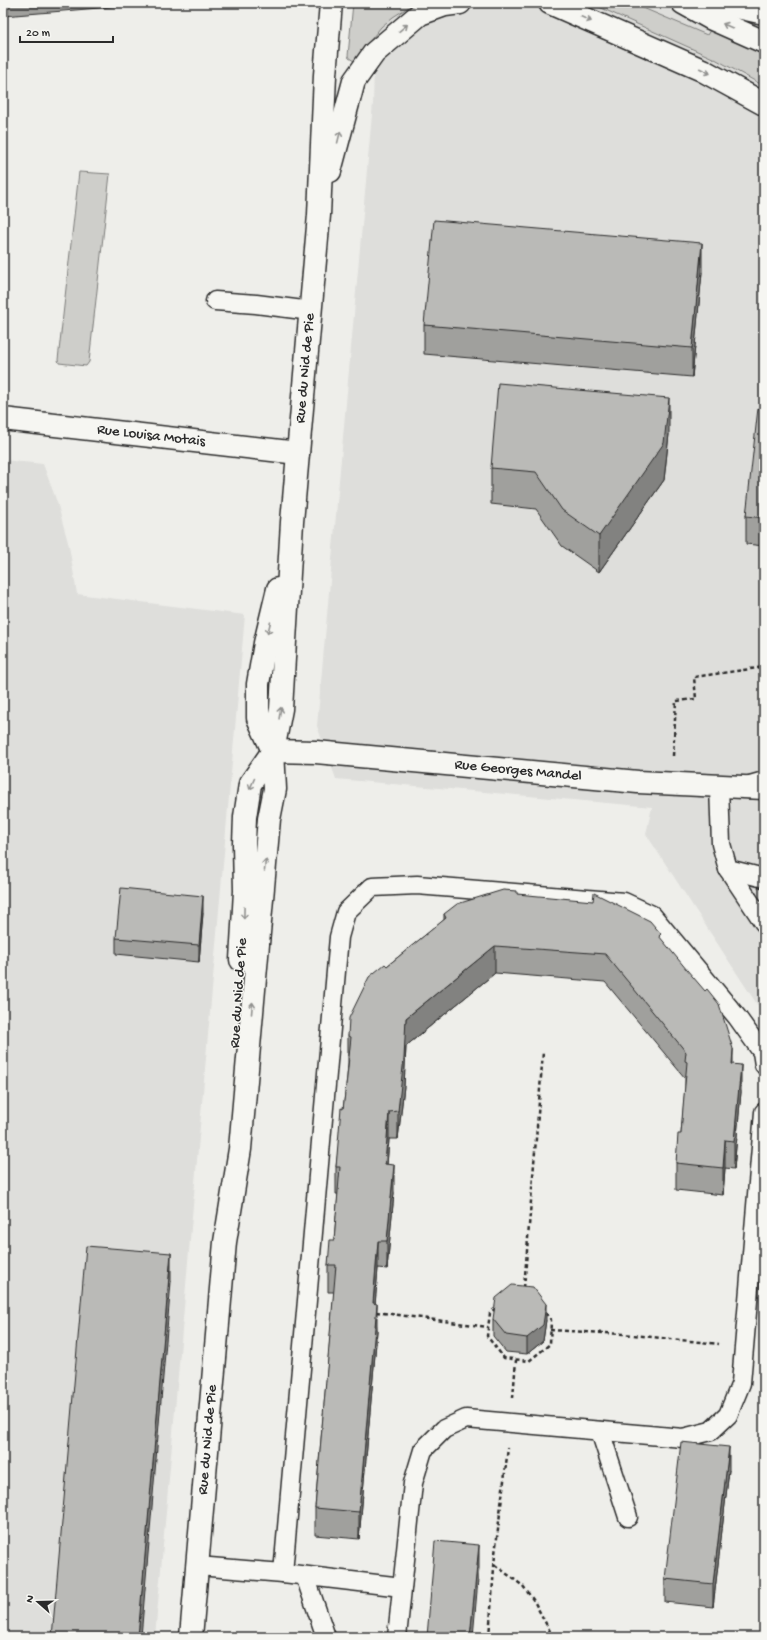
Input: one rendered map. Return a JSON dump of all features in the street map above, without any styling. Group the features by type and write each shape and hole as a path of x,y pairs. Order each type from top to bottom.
{"main road":[{"name":"Rue du Nid de Pie","path":"191,1637 225,1242 227,1150 244,924 245,817 250,784 273,751 281,710 292,522 319,215 325,75 331,3"},
{"name":"Rue du Nid de Pie","path":"319,215 354,81 374,53 420,14 445,5 460,3"},
{"path":"550,3 702,70 764,104"},
{"path":"684,3 710,18 764,42"},
{"path":"719,3 764,13"},
{"name":"Rue Louisa Motais","path":"3,419 298,453"},
{"name":"Rue Georges Mandel","path":"273,751 316,752 638,782 719,786 759,786"}],"lane":[{"path":"215,301 256,304 311,311"},
{"path":"719,786 721,844 728,869 764,923"},
{"path":"728,869 764,878"},
{"path":"283,1573 339,937 346,912 372,887 417,885 624,902 652,915 737,1017 762,1052 764,1065"},
{"path":"396,1637 413,1483 423,1450 444,1429 466,1419 683,1438 711,1431 728,1415 741,1382 764,1112"},
{"path":"600,1431 628,1517"},
{"path":"198,1566 283,1573 402,1587"},
{"path":"305,1576 326,1637"}],"path":[{"path":"673,757 676,701 696,699 694,677 764,667"},
{"path":"523,1296 543,1052"},
{"path":"511,1295 523,1296 535,1298 550,1320 550,1344 529,1361 504,1358 487,1336 490,1313 511,1295"},
{"path":"376,1312 488,1327"},
{"path":"550,1330 623,1334 744,1347"},
{"path":"489,1637 494,1565 511,1423 516,1360"},
{"path":"494,1565 523,1586 534,1602 553,1637"}],"shaded area":[{"path":"353,3 415,3 393,17 381,27 354,61 348,56"},
{"path":"376,3 764,3 764,1015 646,834 652,807 336,779 317,726 373,103"},
{"path":"590,3 636,3 636,5 707,35 712,27 764,51 764,86 715,59"},
{"path":"79,172 110,174 89,362 86,366 59,363 58,360"},
{"path":"3,460 43,464 57,502 69,546 77,594 245,615 155,1637 3,1637"}],"building":[{"path":"434,220 702,243 692,348 424,325"},
{"path":"498,383 669,398 664,443 599,536 562,510 536,472 491,468"},
{"path":"758,408 764,409 764,518 746,516"},
{"path":"121,888 203,896 199,945 116,938"},
{"path":"503,890 517,891 517,894 593,901 594,893 650,921 661,934 659,936 687,970 705,991 707,989 719,1004 733,1049 732,1064 741,1065 734,1141 725,1140 723,1168 676,1163 678,1134 681,1134 687,1062 685,1061 686,1052 605,954 495,946 406,1018 404,1058 398,1111 389,1112 385,1164 394,1165 387,1241 378,1241 373,1303 377,1304 359,1512 315,1508 336,1265 328,1265 330,1240 334,1240 340,1167 336,1167 341,1108 343,1109 351,1037 348,1036 349,1018 369,977 385,964 387,966 446,918 444,914 457,904"},
{"path":"86,1246 171,1253 138,1637 52,1637"},
{"path":"512,1285 533,1287 546,1304 543,1325 527,1338 506,1335 493,1319 496,1298"},
{"path":"681,1442 729,1447 713,1584 665,1579"},
{"path":"435,1541 479,1545 470,1637 427,1637"}]}
